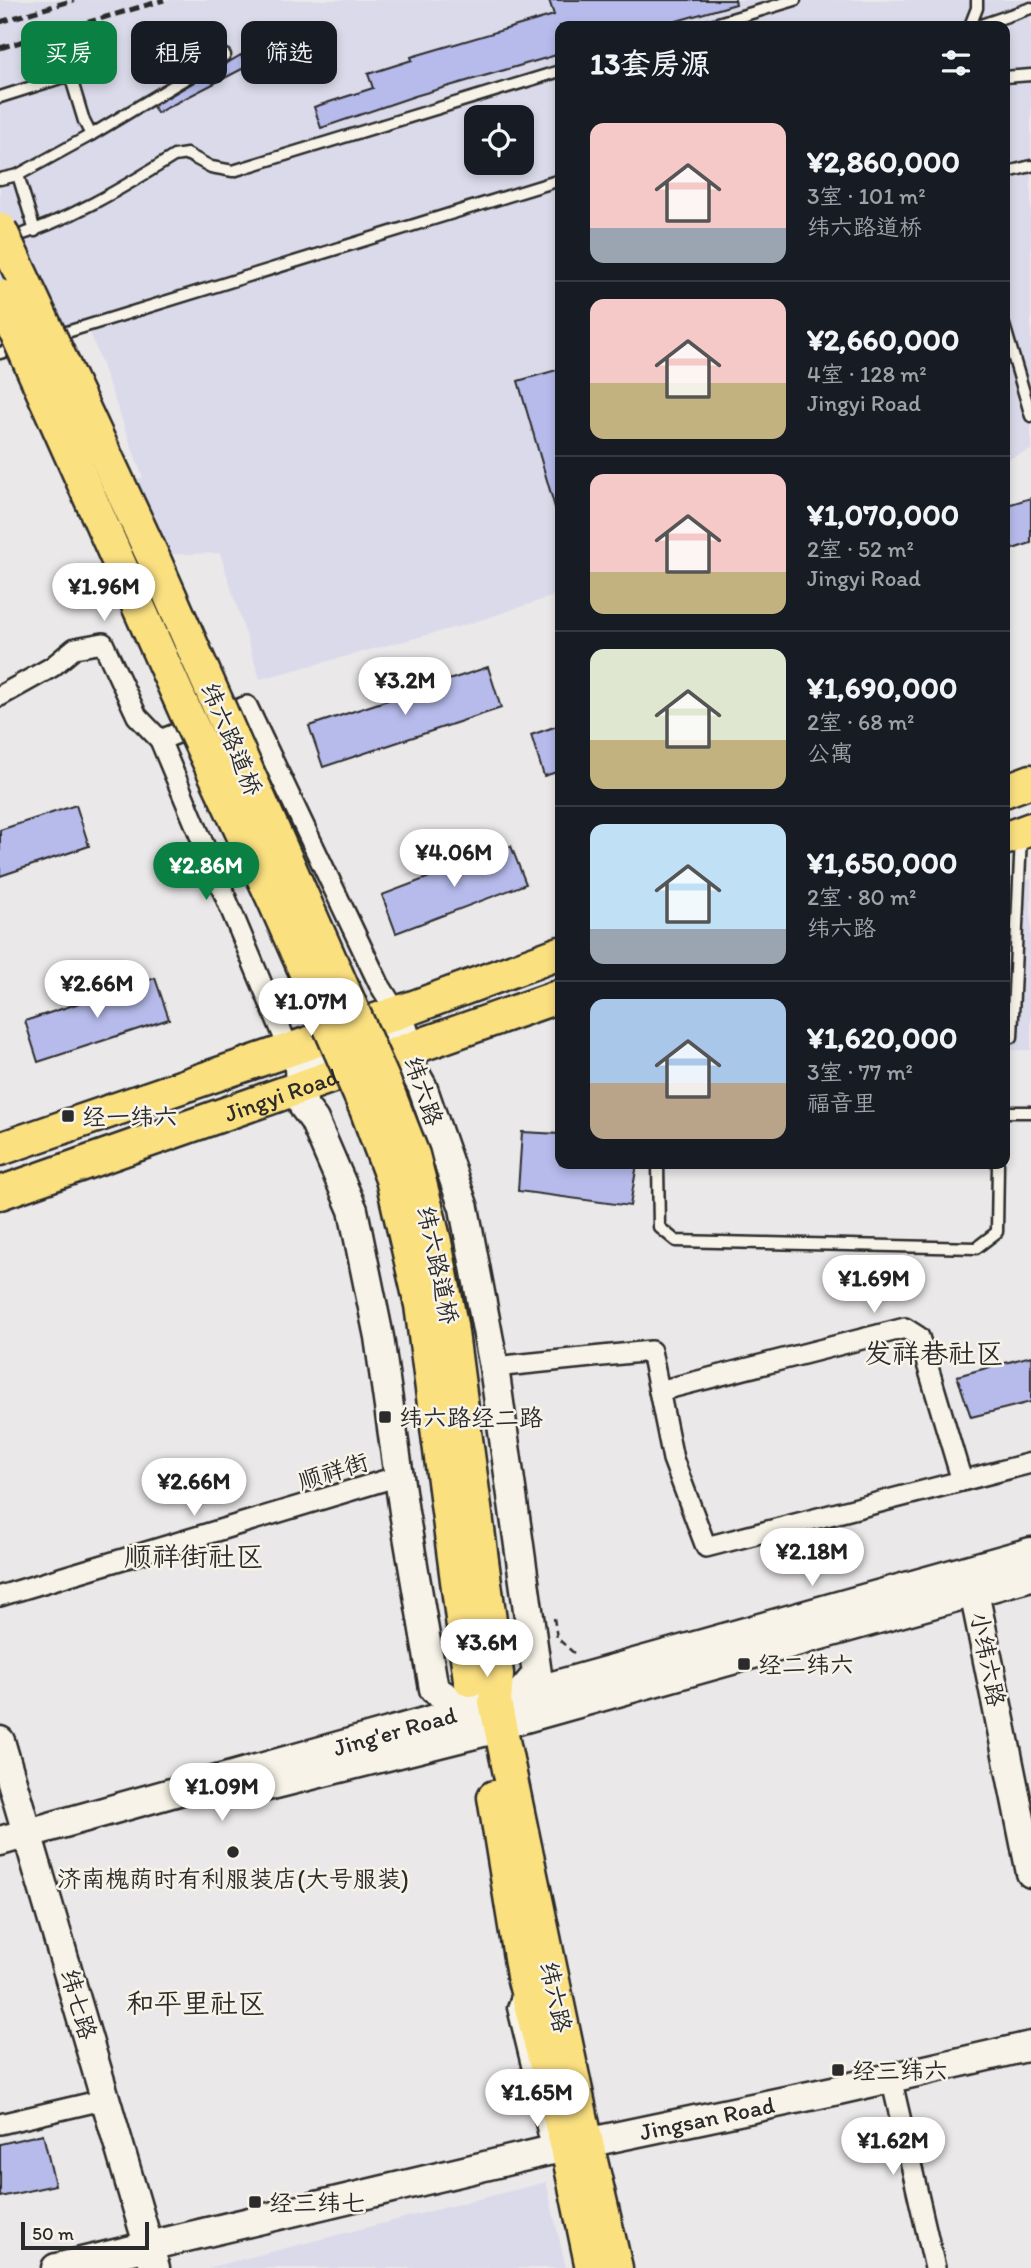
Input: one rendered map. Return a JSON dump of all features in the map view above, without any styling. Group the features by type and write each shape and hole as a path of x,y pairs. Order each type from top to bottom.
{"main road":[{"name":"纬六路道桥","path":"0,229 153,557 385,1084 413,1155 452,1325 488,1704"},
{"name":"纬六路道桥","path":"0,296 186,713 281,915 366,1109 392,1179 421,1305 488,1704"},
{"path":"1010,789 1031,781"},
{"name":"Jingyi Road","path":"0,1149 397,1013 555,955"},
{"name":"Jingyi Road","path":"0,1193 555,998"},
{"name":"纬六路","path":"488,1704 523,1976 567,2148 615,2268"},
{"name":"纬六路","path":"488,1704 567,2148 592,2268"}],"street":[{"path":"0,696 52,667 75,648 103,643 137,716 160,740 289,1049"},
{"path":"160,740 247,706 379,984 397,1013"},
{"name":"纬六路","path":"397,1013 410,1050 413,1070 422,1086 464,1208 494,1367 537,1674 488,1704"},
{"name":"纬六路","path":"300,1087 299,1068 393,1036 397,1013"},
{"path":"300,1087 304,1107 314,1120 353,1210 379,1337 434,1689 488,1704"},
{"path":"659,1391 905,1328 919,1337 962,1481"},
{"path":"494,1367 652,1351 673,1459 706,1547 1031,1464"},
{"name":"顺祥街","path":"0,1596 399,1476"},
{"name":"Jing'er Road","path":"972,1580 1031,1552"},
{"name":"Jing'er Road","path":"0,1841 30,1840 420,1746 488,1704 972,1580 1031,1576"},
{"name":"小纬六路","path":"972,1580 1027,1833 1031,1873"},
{"name":"纬七路","path":"0,1741 153,2257"},
{"name":"Jing'er Road","path":"0,1856 30,1840"},
{"name":"Jingsan Road","path":"56,2268 153,2257 567,2148 1031,2046"},
{"path":"891,2078 935,2268"},
{"path":"0,2124 107,2099"}],"lane":[{"path":"725,21 794,0"},
{"path":"972,21 977,0"},
{"path":"993,21 1031,8"},
{"path":"0,242 35,231 95,204 174,156 187,153 211,167 233,171 555,73"},
{"path":"0,97 70,75 82,115 92,135"},
{"path":"1010,77 1031,75"},
{"path":"0,179 18,175 177,84"},
{"path":"1010,171 1031,166"},
{"path":"18,175 35,231"},
{"path":"40,341 555,182"},
{"path":"0,353 27,345"},
{"path":"1010,345 1031,416"},
{"path":"1012,1037 1019,834"},
{"path":"1010,1112 1031,1112"},
{"path":"658,1169 659,1227 676,1241 976,1248 997,1232 998,1169"}],"shaded area":[{"path":"0,0 1031,0 1031,450 1010,458 1010,21 555,21 555,596 468,624 260,679 220,553 119,556 117,478 143,478 86,321 0,347"},
{"path":"1031,879 1031,1050 1010,1050 1010,886"},
{"path":"546,2182 566,2268 208,2268"}],"building":[{"path":"549,0 735,0 736,4 676,21 555,21 555,55 415,96 321,128 314,107 373,88 368,74 412,60 411,57 554,15"},
{"path":"241,55 241,70 227,77 227,63"},
{"path":"191,84 213,84 157,113 153,106"},
{"path":"555,370 555,508 518,381"},
{"path":"1031,498 1031,543 1010,550 1010,504"},
{"path":"488,667 501,708 323,767 309,726"},
{"path":"555,727 555,773 544,776 531,735"},
{"path":"76,805 89,846 0,876 0,830"},
{"path":"511,846 526,884 396,933 382,895"},
{"path":"155,978 169,1019 38,1062 25,1021"},
{"path":"522,1132 555,1134 555,1169 636,1169 630,1206 518,1191"},
{"path":"1031,1356 1031,1402 971,1417 957,1376"},
{"path":"43,2134 55,2185 0,2197 0,2144"}],"railway":[{"path":"0,22 74,0"},
{"path":"0,48 164,0"}],"place":[{"name":"经一纬六","path":"68,1116"},
{"name":"纬六路经二路","path":"385,1417"},
{"name":"经二纬六","path":"744,1664"},
{"name":"济南槐荫时有利服装店(大号服装)","path":"233,1852"},
{"name":"经三纬六","path":"838,2070"},
{"name":"经三纬七","path":"255,2202"}],"district":[{"name":"发祥巷社区","path":"934,1353"},
{"name":"顺祥街社区","path":"194,1556"},
{"name":"和平里社区","path":"196,2003"}]}
